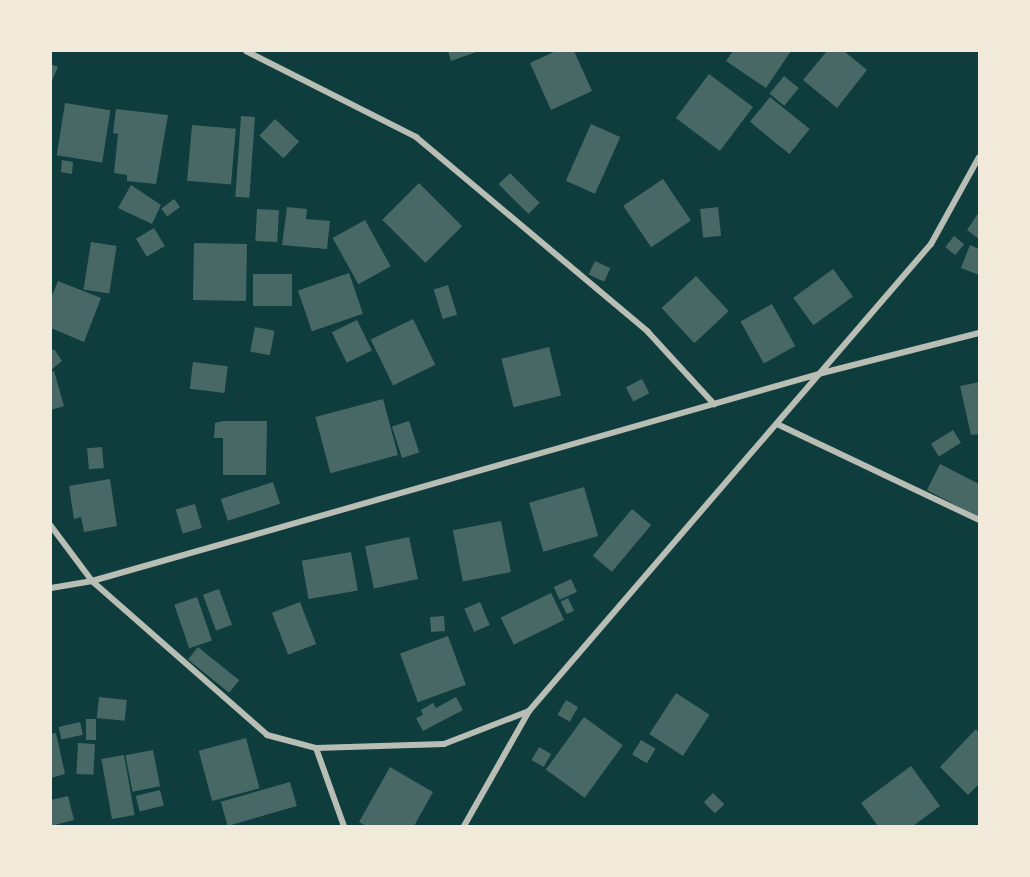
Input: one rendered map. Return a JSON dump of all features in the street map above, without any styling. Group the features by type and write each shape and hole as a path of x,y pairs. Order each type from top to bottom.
{"street":[{"path":"246,51 416,137 648,332 714,404"},
{"path":"464,826 529,711 931,244 979,157"},
{"path":"51,588 92,581 822,373 979,333"},
{"path":"777,424 979,520"},
{"path":"51,526 92,581 267,735 316,748 444,744 529,711"},
{"path":"316,748 344,826"}],"building":[{"path":"448,51 479,51 451,61"},
{"path":"556,51 574,51 592,91 551,110 530,63"},
{"path":"733,51 791,51 766,88 726,61"},
{"path":"827,51 844,51 867,70 837,108 803,80"},
{"path":"51,64 58,67 51,83"},
{"path":"709,74 753,107 720,151 676,118"},
{"path":"784,76 799,88 784,106 770,94"},
{"path":"770,97 810,129 789,154 750,122"},
{"path":"65,103 110,110 102,163 57,155"},
{"path":"116,109 168,115 156,184 127,181 127,175 114,173 118,134 113,133"},
{"path":"241,116 255,117 249,198 235,197"},
{"path":"275,119 299,142 283,158 259,136"},
{"path":"591,124 620,137 595,194 566,181"},
{"path":"192,125 236,129 231,185 187,181"},
{"path":"62,160 73,162 72,174 61,172"},
{"path":"510,173 540,203 528,214 499,184"},
{"path":"663,179 691,220 651,247 623,206"},
{"path":"419,183 462,226 425,263 382,220"},
{"path":"131,185 161,205 152,224 118,208"},
{"path":"174,199 180,207 167,217 161,209"},
{"path":"287,207 307,209 306,219 330,221 327,249 282,245"},
{"path":"718,207 721,236 703,238 700,209"},
{"path":"257,209 279,210 277,242 255,241"},
{"path":"979,212 979,239 967,230"},
{"path":"365,220 391,266 358,284 333,238"},
{"path":"154,228 165,246 147,257 136,239"},
{"path":"954,236 964,244 955,255 945,247"},
{"path":"91,242 117,246 109,293 83,289"},
{"path":"194,243 247,244 246,301 193,300"},
{"path":"970,245 979,249 979,275 961,268"},
{"path":"595,261 610,268 604,282 589,275"},
{"path":"833,269 853,297 813,325 793,298"},
{"path":"349,273 363,314 312,331 298,291"},
{"path":"253,274 292,274 292,306 253,306"},
{"path":"696,276 729,311 694,343 662,308"},
{"path":"58,281 101,298 84,342 51,328 51,298"},
{"path":"448,285 457,315 443,319 434,289"},
{"path":"772,304 795,346 764,363 741,321"},
{"path":"413,319 435,365 393,385 371,340"},
{"path":"357,320 372,351 347,363 332,332"},
{"path":"255,327 275,331 270,355 250,352"},
{"path":"549,347 561,396 514,407 501,359"},
{"path":"54,349 62,361 51,370 51,351"},
{"path":"193,362 228,366 224,393 190,389"},
{"path":"54,371 64,406 51,410 51,372"},
{"path":"642,379 649,393 633,401 626,387"},
{"path":"979,382 979,434 971,435 960,386"},
{"path":"383,399 398,455 330,473 315,417"},
{"path":"267,421 266,475 223,475 223,438 214,438 215,423"},
{"path":"409,421 419,452 402,458 392,427"},
{"path":"953,430 961,443 939,456 931,444"},
{"path":"102,447 104,468 89,469 87,448"},
{"path":"940,464 979,484 978,517 927,490"},
{"path":"110,479 117,526 84,532 81,517 74,519 69,486"},
{"path":"273,482 280,504 228,521 221,499"},
{"path":"584,487 598,536 543,552 529,503"},
{"path":"195,504 202,528 183,534 176,510"},
{"path":"632,509 651,525 612,572 593,556"},
{"path":"501,521 511,572 463,581 453,530"},
{"path":"409,537 418,579 374,588 365,546"},
{"path":"351,552 358,590 309,599 302,561"},
{"path":"571,579 577,592 560,600 554,587"},
{"path":"219,589 232,625 216,631 203,595"},
{"path":"551,593 564,620 514,645 501,618"},
{"path":"197,597 212,640 189,648 174,605"},
{"path":"568,598 574,611 567,614 561,601"},
{"path":"300,602 316,644 288,655 272,613"},
{"path":"480,602 490,625 474,632 464,609"},
{"path":"444,616 445,631 431,632 430,617"},
{"path":"448,636 466,685 418,702 400,653"},
{"path":"198,647 239,680 229,693 188,659"},
{"path":"676,693 710,715 683,756 649,734"},
{"path":"99,697 127,700 125,721 97,718"},
{"path":"456,697 463,710 423,731 416,718 423,715 421,710 433,703 436,708"},
{"path":"566,700 578,707 570,722 558,715"},
{"path":"584,717 623,745 585,798 546,770"},
{"path":"86,719 96,719 96,740 86,740"},
{"path":"80,722 83,735 61,740 59,727"},
{"path":"976,729 979,733 979,784 968,795 940,767"},
{"path":"56,733 65,774 51,778 51,734"},
{"path":"246,738 259,788 212,801 199,751"},
{"path":"641,740 656,749 647,763 632,755"},
{"path":"78,743 95,744 93,775 76,774"},
{"path":"539,747 551,754 544,767 532,760"},
{"path":"153,750 160,786 133,792 126,755"},
{"path":"124,755 135,815 112,819 101,759"},
{"path":"911,766 940,806 913,826 878,826 861,803"},
{"path":"390,767 433,792 414,826 366,826 359,822"},
{"path":"290,782 297,806 228,826 221,802"},
{"path":"160,790 164,806 140,812 136,796"},
{"path":"713,793 724,804 715,814 704,802"},
{"path":"68,796 74,820 51,826 51,800"}]}
